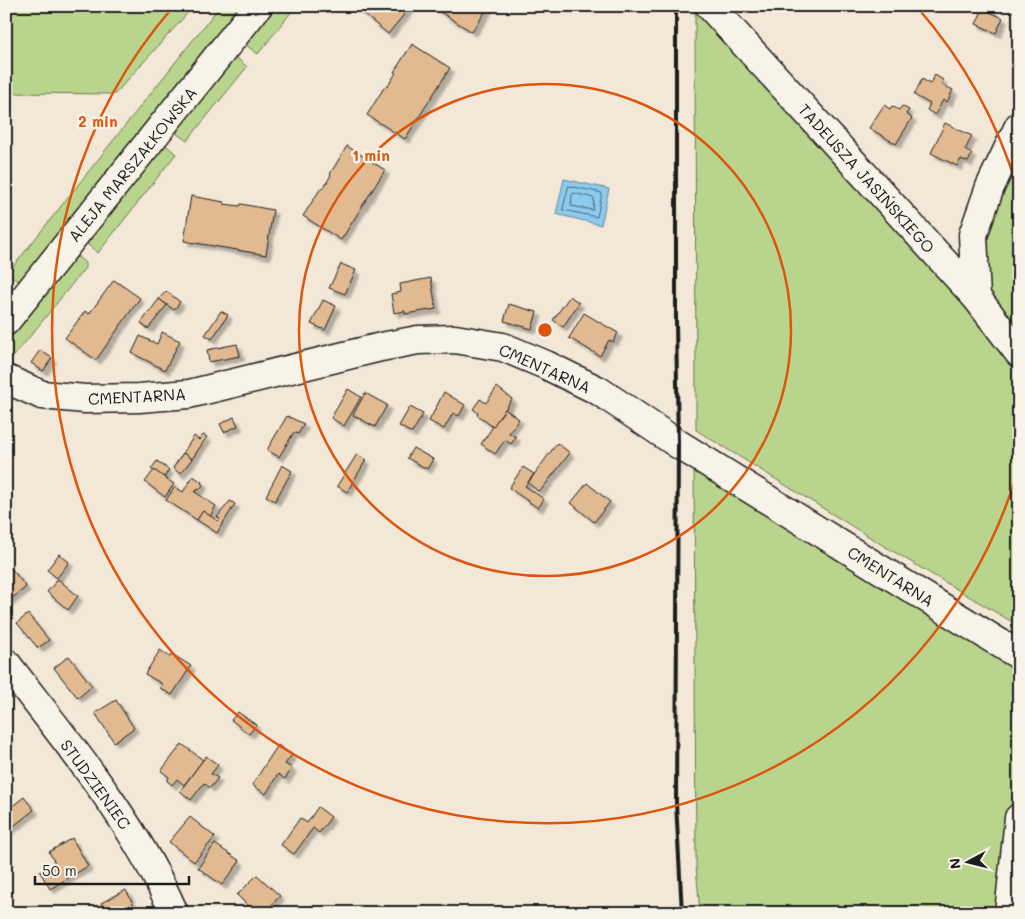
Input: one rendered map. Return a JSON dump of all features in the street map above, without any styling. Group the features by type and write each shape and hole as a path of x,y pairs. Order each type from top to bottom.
{"street":[{"name":"ALEJA MARSZAŁKOWSKA","path":"6,321 258,6"},
{"name":"TADEUSZA JASIŃSKIEGO","path":"710,6 976,297 1019,353"},
{"path":"976,297 973,235 990,188 1019,126"},
{"name":"CMENTARNA","path":"6,379 42,395 85,399 139,398 188,394 372,349 418,340 454,339 504,347 599,391 678,444 1019,655"},
{"name":"STUDZIENIEC","path":"6,662 128,828 168,897 174,913"},
{"path":"1008,913 1019,818"}],"green space":[{"path":"6,6 194,6 115,94 6,93"},
{"path":"220,6 242,6 22,281 18,281 8,273"},
{"path":"272,6 296,6 258,54 247,46 247,40"},
{"path":"695,6 702,6 920,250 1019,369 1019,626 884,546 696,430"},
{"path":"231,59 238,59 247,67 187,141 177,134 178,127"},
{"path":"166,145 176,154 98,253 87,244 87,238 162,146"},
{"path":"1019,165 1019,332 988,294 983,254 1010,168"},
{"path":"73,257 78,257 85,263 85,268 7,365 7,336"},
{"path":"694,462 1019,670 1019,775 1004,847 998,913 700,913 696,866"}],"water":[{"path":"564,179 609,189 601,225 556,214"}],"building":[{"path":"354,6 411,6 388,34"},
{"path":"431,6 489,6 472,32"},
{"path":"983,9 1003,18 996,33 976,24"},
{"path":"412,44 450,68 405,139 367,115 385,86 387,87 396,73 394,72"},
{"path":"935,75 943,80 941,84 953,90 947,102 943,100 935,115 927,110 930,104 914,95 922,79 930,84"},
{"path":"884,105 890,109 892,106 899,110 902,106 909,110 906,114 912,118 896,144 869,128"},
{"path":"945,123 972,136 965,150 972,154 968,162 961,159 957,166 931,153"},
{"path":"347,146 385,170 341,240 303,216 321,188 323,189"},
{"path":"191,196 224,202 224,204 240,206 241,204 273,210 266,255 184,241"},
{"path":"341,264 356,270 345,294 329,288"},
{"path":"431,278 436,309 405,314 405,311 394,313 391,294 401,292 400,284"},
{"path":"114,280 140,298 96,360 65,338 85,311 89,314"},
{"path":"166,291 180,302 174,310 159,299"},
{"path":"570,296 579,303 563,327 553,320"},
{"path":"159,299 167,305 148,329 141,323"},
{"path":"323,300 336,306 325,330 311,324"},
{"path":"509,304 537,312 532,329 504,321"},
{"path":"221,311 228,315 212,339 205,335"},
{"path":"584,313 618,333 613,342 609,340 600,356 569,338"},
{"path":"162,332 180,341 165,370 132,353 140,336 157,344"},
{"path":"237,344 240,356 209,362 207,350"},
{"path":"40,350 52,358 43,371 31,363"},
{"path":"497,387 512,399 493,427 477,415 478,413 473,409 480,399 486,403"},
{"path":"348,389 361,397 344,426 331,418"},
{"path":"444,392 465,405 459,416 453,413 444,429 429,421"},
{"path":"365,393 387,405 375,427 353,415"},
{"path":"410,407 423,414 412,433 399,426"},
{"path":"505,409 519,419 509,433 516,437 511,444 505,440 495,454 481,444"},
{"path":"287,416 304,424 298,434 294,432 279,457 267,450"},
{"path":"234,417 238,426 224,432 220,424"},
{"path":"203,435 207,437 192,459 183,453 194,436 199,440"},
{"path":"557,443 570,453 541,490 538,491 528,483"},
{"path":"413,448 433,459 427,469 407,458"},
{"path":"183,453 192,459 180,474 173,468"},
{"path":"357,454 366,460 347,492 337,486"},
{"path":"157,461 169,470 164,477 151,469"},
{"path":"282,465 292,471 275,501 266,496"},
{"path":"523,467 534,474 525,486 544,499 538,508 509,488"},
{"path":"154,470 174,484 165,497 145,482"},
{"path":"193,476 202,482 203,485 195,492 216,506 210,516 203,511 197,520 166,500 175,487 183,492"},
{"path":"587,483 610,502 594,522 571,503"},
{"path":"230,501 235,504 217,533 197,520 203,511 218,521 220,519 217,517"},
{"path":"59,554 69,562 57,578 47,570"},
{"path":"11,568 26,587 6,603 6,572"},
{"path":"58,579 78,596 68,610 47,592"},
{"path":"28,614 49,640 38,648 17,623"},
{"path":"160,650 170,657 172,654 191,666 172,695 160,688 162,684 145,674"},
{"path":"69,656 92,686 78,698 54,668"},
{"path":"116,700 134,728 114,742 95,713"},
{"path":"238,712 256,725 249,734 231,720"},
{"path":"182,744 203,760 184,785 177,779 172,785 167,781 169,777 161,771"},
{"path":"278,745 292,755 285,764 292,768 285,779 278,774 266,794 252,785"},
{"path":"206,756 218,765 211,774 218,778 210,788 204,783 191,800 180,791"},
{"path":"24,797 34,810 6,832 6,811"},
{"path":"318,807 331,817 319,833 313,828 294,854 281,845 300,818 307,823"},
{"path":"190,817 215,837 194,862 169,842"},
{"path":"72,838 88,866 50,889 40,872 55,863 49,852"},
{"path":"215,844 240,861 222,885 198,868"},
{"path":"257,875 280,896 264,913 256,913 237,895"},
{"path":"126,890 138,913 104,913 106,912 101,903"}],"railway":[{"path":"676,6 678,444 676,803 682,913"}]}
